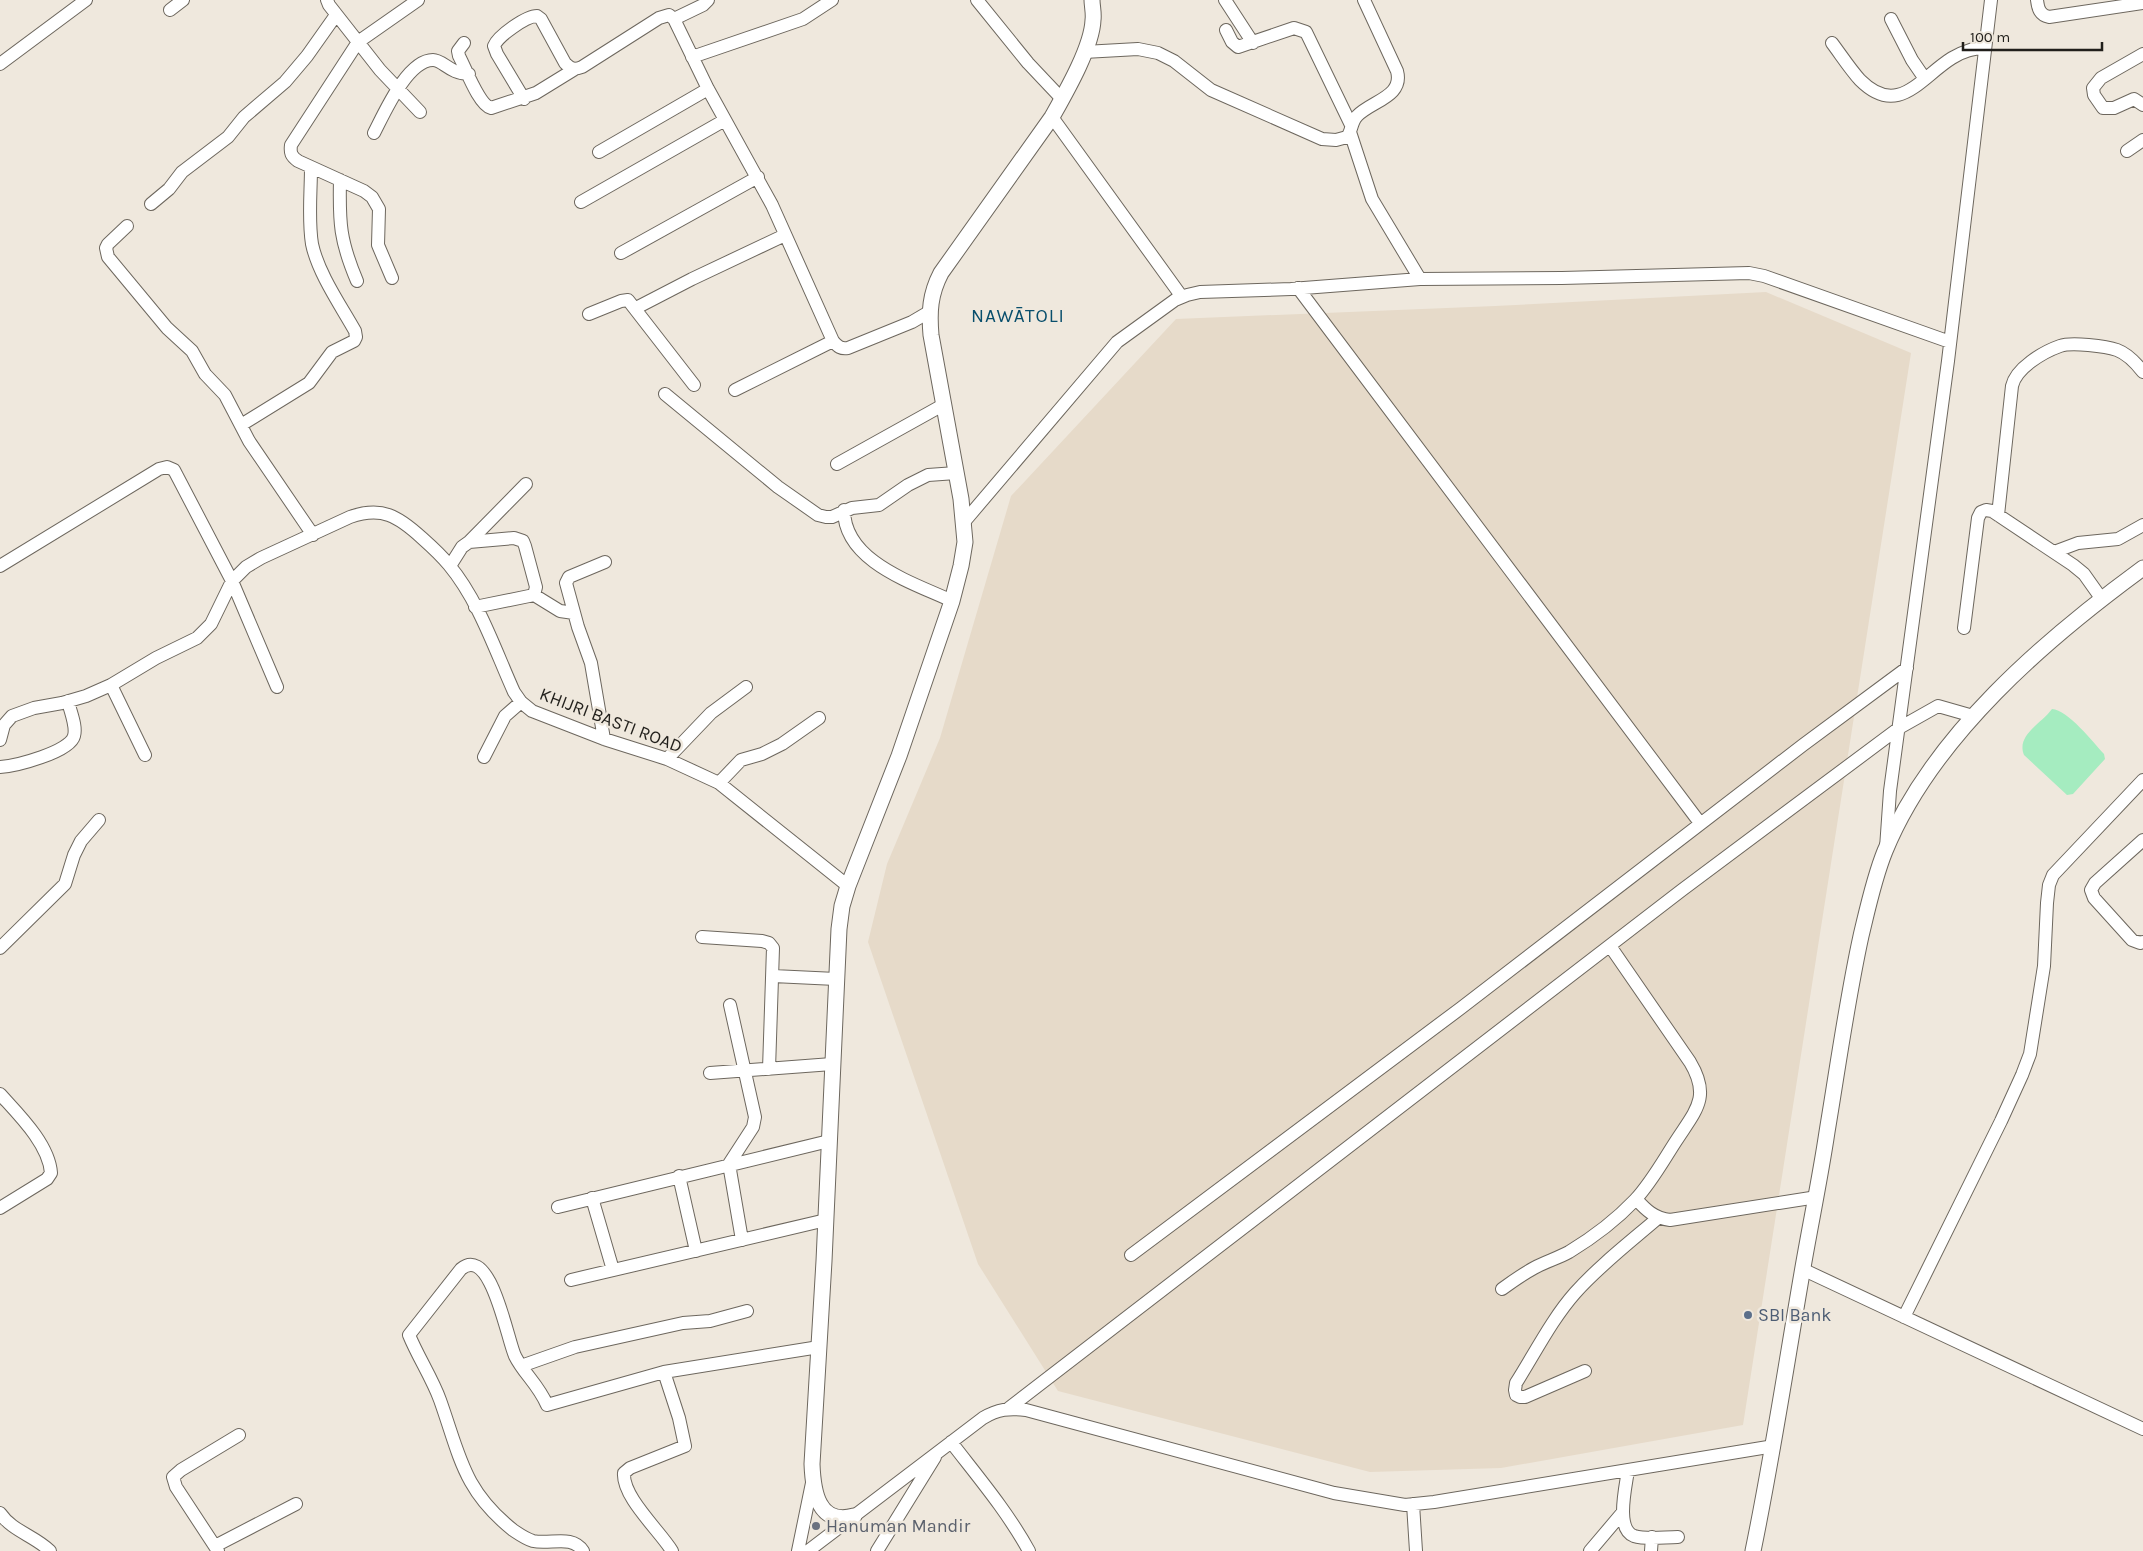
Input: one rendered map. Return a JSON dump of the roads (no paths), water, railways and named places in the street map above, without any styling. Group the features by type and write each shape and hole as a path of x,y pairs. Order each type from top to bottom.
{"main road":[{"path":"854,1516 840,1518 824,1510 816,1493 813,1480 813,1445 826,1220 839,929 842,906 848,886 899,756 952,601 965,542 964,522 931,335 929,312 933,292 941,273 1052,117 1062,100 1084,52 1094,21 1092,0"},
{"path":"1753,1551 1774,1446 1802,1270 1817,1197 1852,976 1873,889 1886,850 1907,809 1930,771 1973,716 2043,648 2101,598 2143,568"}],"street":[{"path":"0,64 86,0"},
{"path":"170,10 183,0"},
{"path":"327,0 336,15 358,42 420,112"},
{"path":"392,278 378,246 380,218 376,202 364,191 292,157 290,151 292,144 358,42 418,0"},
{"path":"674,19 708,0"},
{"path":"692,57 803,19 832,0"},
{"path":"977,0 1062,100"},
{"path":"1225,0 1253,43"},
{"path":"1084,52 1138,49 1158,53 1174,61 1211,90 1322,139 1330,141 1342,139 1358,115 1394,90 1398,85 1399,78 1364,0"},
{"path":"1886,850 1890,791 1950,342 1991,0"},
{"path":"2037,0 2039,10 2043,16 2049,17 2143,3"},
{"path":"151,204 169,189 182,172 228,137 244,117 285,82 308,56 336,15"},
{"path":"464,43 458,51 480,99 487,107 491,108 524,99 575,69 582,67 659,18 669,15 674,19 708,89 758,177 833,341 842,349 848,348 912,322 929,312"},
{"path":"524,99 494,46 498,39 527,18 536,16 541,19 565,63 570,68 575,69"},
{"path":"1891,19 1912,60 1925,78"},
{"path":"1226,30 1234,45 1238,47 1294,28 1306,32 1351,128 1372,199 1420,279"},
{"path":"1832,43 1860,79 1872,90 1885,96 1899,96 1908,92 1951,58 1962,52 1985,47"},
{"path":"2142,101 2130,100 2114,108 2103,108 2094,95 2093,88 2100,78 2143,54"},
{"path":"374,133 397,88 420,66 432,60 438,61 454,72 469,74"},
{"path":"599,152 708,89"},
{"path":"1052,117 1182,297"},
{"path":"581,202 725,120"},
{"path":"2127,151 2143,140"},
{"path":"241,425 309,383 332,352 354,341 356,337 355,331 312,246 310,228 311,167"},
{"path":"621,254 758,177"},
{"path":"340,180 341,237 345,254 357,281"},
{"path":"127,226 108,244 106,252 108,256 167,328 192,351 205,374 225,394 249,441 313,535"},
{"path":"636,308 785,235"},
{"path":"964,522 1117,342 1182,297 1200,292 1298,288 1420,279 1562,278 1749,273 1764,276 1950,342"},
{"path":"1298,288 1700,823"},
{"path":"588,314 628,300 694,385"},
{"path":"735,390 833,341"},
{"path":"1998,515 2012,386 2018,371 2055,349 2069,345 2118,350 2127,355 2143,372"},
{"path":"665,394 778,487 818,515 832,517 844,510 879,505 908,485 928,475 956,473"},
{"path":"837,464 943,405"},
{"path":"0,566 159,469 167,467 174,470 232,581 277,687"},
{"path":"450,566 462,547 526,484"},
{"path":"844,510 847,528 858,547 871,561 952,601"},
{"path":"1964,628 1978,518 1981,512 1986,510 1998,515 2084,574 2101,598"},
{"name":"KHIJRI BASTI ROAD","path":"0,733 8,720 21,712 68,701 111,685 156,658 196,638 207,629 215,618 232,581 246,567 365,512 382,512 406,524 450,566 475,607 514,692 521,702 532,711 604,739 667,759 719,783 848,886"},
{"path":"2054,552 2078,543 2118,539 2143,525"},
{"path":"469,542 514,538 522,541 536,587 534,595"},
{"path":"604,739 591,663 574,613 566,580 569,577 606,562"},
{"path":"475,607 534,595 560,611 574,613"},
{"path":"1130,1255 1461,1008 1700,823 1907,668"},
{"path":"111,685 145,755"},
{"path":"667,759 711,713 746,687"},
{"path":"0,767 11,766 46,755 68,745 73,738 75,730 68,701"},
{"path":"484,756 505,716 521,702"},
{"path":"1009,1408 1610,946 1899,728 1938,706 1973,716"},
{"path":"719,783 741,760 777,747 819,718"},
{"path":"1904,1317 2001,1121 2030,1054 2044,966 2048,885 2053,875 2143,780"},
{"path":"0,948 65,884 74,855 81,841 99,820"},
{"path":"2143,840 2095,883 2091,890 2094,898 2132,940 2140,943 2143,942"},
{"path":"702,937 770,943 774,954 770,1069"},
{"path":"1502,1289 1530,1270 1569,1252 1619,1215 1636,1199 1651,1180 1695,1112 1700,1099 1701,1087 1697,1074 1690,1062 1610,946"},
{"path":"773,976 836,979"},
{"path":"730,1005 755,1117 753,1127 729,1164 742,1240"},
{"path":"710,1073 832,1064"},
{"path":"0,1208 47,1179 51,1173 37,1138 29,1125 2,1099"},
{"path":"558,1207 829,1141"},
{"path":"679,1176 696,1250"},
{"path":"1636,1199 1651,1214 1658,1218 1670,1220 1817,1197"},
{"path":"592,1198 613,1270"},
{"path":"1585,1371 1525,1397 1520,1398 1516,1395 1516,1382 1562,1309 1608,1260 1658,1218"},
{"path":"572,1280 826,1220"},
{"path":"583,1551 579,1546 571,1542 547,1543 533,1541 523,1536 501,1519 482,1500 467,1477 450,1436 440,1400 411,1339 410,1332 465,1265 472,1264 489,1278 511,1346 521,1366 538,1387 547,1405 664,1372 819,1347"},
{"path":"1802,1270 2143,1429"},
{"path":"521,1366 575,1347 682,1323 710,1321 747,1311"},
{"path":"664,1372 679,1418 685,1446 630,1468 624,1473 624,1478 629,1493 672,1551"},
{"path":"808,1551 983,1418 995,1411 1009,1408 1026,1410 1334,1493 1382,1502 1413,1504 1774,1446"},
{"path":"239,1435 173,1477 176,1487 216,1548 296,1504"},
{"path":"951,1442 996,1500 1018,1532 1028,1551"},
{"path":"877,1551 938,1452"},
{"path":"1628,1470 1623,1512 1623,1523 1626,1530 1633,1536 1678,1537"},
{"path":"798,1551 813,1480"},
{"path":"1413,1504 1416,1551"},
{"path":"1590,1551 1623,1512"},
{"path":"0,1513 7,1523 37,1540 50,1551"},
{"path":"1651,1551 1652,1537"}],"place":[{"name":"SBI Bank","path":"1748,1315"},
{"name":"Hanuman Mandir","path":"816,1526"}],"district":[{"name":"NAWĀTOLI","path":"1018,316"}]}
